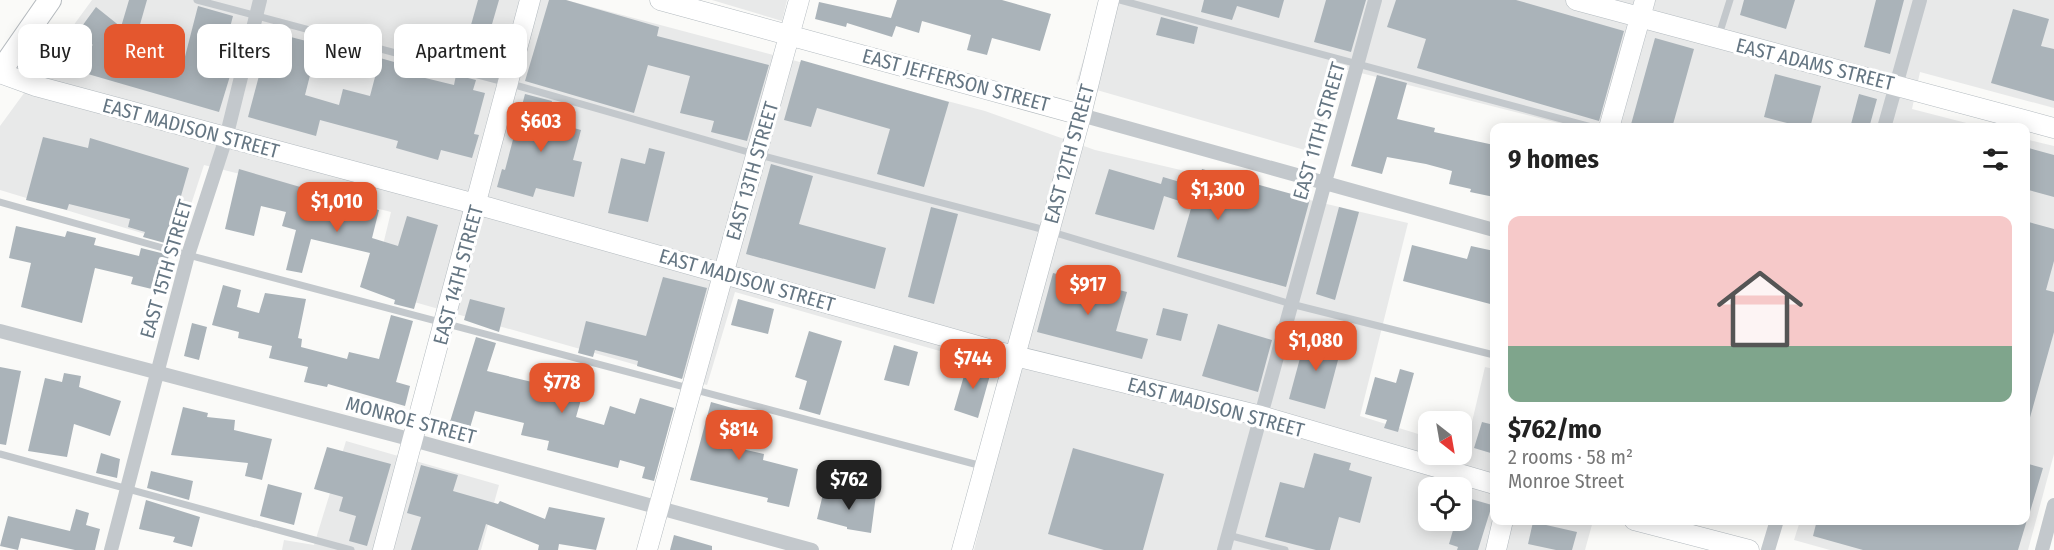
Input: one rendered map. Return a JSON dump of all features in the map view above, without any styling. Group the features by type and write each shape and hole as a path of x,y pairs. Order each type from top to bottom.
{"main road":[{"path":"0,73 50,0"},
{"name":"EAST 14TH STREET","path":"382,550 446,323 530,0"},
{"name":"EAST JEFFERSON STREET","path":"660,0 1081,115"},
{"name":"EAST 13TH STREET","path":"647,550 799,0"},
{"name":"EAST 12TH STREET","path":"962,550 1081,115 1109,0"},
{"name":"EAST ADAMS STREET","path":"1576,0 1642,9 1718,39 1898,84 2054,128"},
{"path":"1610,123 1642,9"},
{"name":"EAST MADISON STREET","path":"0,73 36,86 477,204 1015,356 1261,416 1490,483"},
{"path":"1496,550 1502,525"},
{"path":"1653,525 1749,550"}],"street":[{"name":"EAST 15TH STREET","path":"111,550 188,255 226,138 260,0"},
{"name":"EAST 11TH STREET","path":"1224,550 1375,0"},
{"path":"1886,123 1920,0"},
{"name":"EAST JEFFERSON STREET","path":"1081,115 1490,229"},
{"name":"MONROE STREET","path":"0,331 658,506 809,550"},
{"path":"2042,550 2054,505"},
{"path":"1768,550 1776,525"}],"lane":[{"path":"197,0 508,83 755,154 1049,231 1292,304 1490,354"},
{"path":"1120,0 1575,123"},
{"path":"1718,39 1730,0"},
{"path":"0,202 188,255 692,387 985,467"},
{"path":"0,454 351,550"},
{"path":"1228,535 1285,550"}],"shaded area":[{"path":"92,0 566,0 985,111 1095,150 1408,223 1360,416 1418,434 1418,465 1472,465 1472,422 1485,367 1490,368 1490,525 1592,525 1585,550 974,550 1016,373 735,292 707,385 372,290 391,212 204,165 178,244 0,190 0,126 35,78 92,78 92,24 74,24"},
{"path":"712,0 787,0 782,21"},
{"path":"1101,0 2054,0 2054,108 1920,72 1912,109 1966,123 1558,123 1337,67 1315,153 1076,84"},
{"path":"2030,140 2054,146 2054,454 2028,550 1830,550 1794,540 1799,525 2030,525"},
{"path":"346,441 499,485 481,550 282,550 284,540 314,545"}],"building":[{"path":"129,0 147,0 140,24 122,24"},
{"path":"478,0 499,0 492,24 471,24"},
{"path":"549,0 566,0 659,27 657,36 769,65 747,141 711,132 714,121 680,113 690,76 648,65 634,113 525,81"},
{"path":"897,0 1002,0 1051,14 1040,51 992,38 987,55 967,50 971,35 922,21 919,33 896,26 892,37 847,23 846,27 815,19 819,2 891,18"},
{"path":"1204,0 1284,0 1279,18 1237,6 1232,20 1201,12"},
{"path":"1326,0 1366,0 1351,52 1314,42"},
{"path":"1396,0 1516,0 1624,31 1599,121 1417,68 1426,39 1387,27"},
{"path":"1744,0 1795,0 1786,29 1740,15"},
{"path":"1876,0 1904,0 1890,54 1864,47"},
{"path":"198,6 233,16 231,24 197,24 197,78 229,78 219,112 92,75 92,24 84,24 96,7 117,24 104,24 104,78 185,78 185,57"},
{"path":"2013,9 2049,19 2041,46 2054,49 2054,101 1991,83"},
{"path":"1161,17 1198,27 1194,44 1156,35"},
{"path":"292,37 304,40 304,78 309,78 305,95 339,105 343,89 370,96 375,78 382,78 382,59 394,62 394,78 425,78 454,85 455,78 468,78 476,80 473,90 485,93 474,134 479,135 472,158 441,150 438,160 396,148 398,141 320,120 316,136 248,117 258,78 292,78"},
{"path":"1655,38 1694,49 1673,123 1631,123"},
{"path":"801,60 949,102 924,187 877,174 890,129 817,108 811,127 784,120"},
{"path":"1775,74 1821,86 1811,123 1787,123 1764,117"},
{"path":"1377,75 1407,83 1397,119 1435,128 1434,132 1490,144 1490,196 1449,184 1452,171 1426,164 1387,157 1382,174 1351,166"},
{"path":"525,94 552,101 547,121 581,130 573,160 582,162 574,197 536,188 533,197 497,187 502,169 505,170"},
{"path":"1859,94 1877,99 1870,123 1851,123"},
{"path":"43,137 88,148 90,138 189,168 173,224 184,227 181,241 173,239 172,245 143,237 145,232 128,227 130,219 69,204 67,210 26,200"},
{"path":"649,148 665,152 648,222 608,213 621,158 645,164"},
{"path":"2030,148 2054,155 2054,197 2030,190"},
{"path":"771,164 813,176 799,224 886,248 875,289 746,254"},
{"path":"239,169 379,210 372,238 398,246 407,216 438,225 414,309 394,304 395,300 360,287 370,253 311,239 302,273 286,270 296,230 282,226 286,212 261,206 254,236 225,229"},
{"path":"1109,169 1161,184 1163,177 1197,187 1202,169 1310,199 1286,287 1177,257 1192,205 1164,196 1154,230 1095,214"},
{"path":"931,207 958,214 934,304 908,297"},
{"path":"1339,207 1359,212 1335,300 1316,294"},
{"path":"2030,222 2054,229 2054,261 2046,290 2054,292 2054,332 2030,417"},
{"path":"16,226 65,237 67,231 96,238 94,245 139,256 141,248 169,255 160,291 131,284 133,277 95,268 82,323 21,307 31,263 9,258"},
{"path":"1412,245 1467,259 1471,246 1490,250 1490,304 1403,281"},
{"path":"1053,273 1127,292 1116,331 1148,339 1142,359 1037,332"},
{"path":"663,277 707,288 682,379 637,366 638,361 595,350 593,357 578,353 586,321 646,336"},
{"path":"223,285 241,290 237,307 259,313 265,293 306,299 298,338 302,339 301,347 347,359 349,352 379,359 391,315 413,321 396,382 410,386 405,406 328,384 327,387 304,382 308,367 269,358 272,346 238,338 239,332 212,325"},
{"path":"470,299 505,308 499,332 464,320"},
{"path":"738,299 774,309 768,334 731,325"},
{"path":"1163,308 1188,314 1181,341 1156,335"},
{"path":"192,323 207,327 199,360 184,356"},
{"path":"1218,324 1272,340 1258,392 1202,376"},
{"path":"809,331 842,341 820,415 799,409 807,381 795,377"},
{"path":"1306,336 1342,345 1325,409 1289,399"},
{"path":"476,337 496,343 487,371 532,382 535,369 567,376 570,367 574,368 575,364 590,368 576,417 604,425 610,406 635,414 640,398 674,408 654,481 642,478 645,467 620,460 618,468 547,450 549,441 521,435 524,423 475,411 469,431 449,425"},
{"path":"894,345 918,352 909,386 884,380"},
{"path":"968,362 992,368 978,418 954,410"},
{"path":"0,367 21,371 6,445 0,444"},
{"path":"1400,369 1414,373 1398,432 1384,428 1387,420 1365,414 1375,377 1396,383"},
{"path":"64,373 81,376 79,387 121,401 110,436 74,424 67,457 28,451 45,378 62,382"},
{"path":"711,402 743,411 733,447 764,454 763,460 798,469 789,507 767,502 768,498 690,480"},
{"path":"183,407 208,413 207,417 235,420 234,430 272,439 262,480 245,476 248,463 171,455"},
{"path":"1482,422 1490,424 1490,453 1474,448"},
{"path":"327,447 391,464 367,546 349,541 356,516 339,511 343,497 314,489"},
{"path":"1073,448 1164,474 1143,550 1104,550 1048,534"},
{"path":"101,453 120,459 117,478 96,473"},
{"path":"1314,453 1351,463 1349,470 1372,477 1360,523 1339,517 1330,550 1316,550 1265,537 1280,482 1304,488"},
{"path":"2030,464 2043,468 2030,512"},
{"path":"421,465 458,475 453,491 498,504 500,501 545,519 549,507 605,518 596,550 559,544 558,550 538,550 539,545 486,524 478,550 411,550 421,517 407,513"},
{"path":"151,471 193,481 189,500 147,488"},
{"path":"268,484 302,493 294,525 260,516"},
{"path":"853,491 876,495 871,533 847,529 847,527 817,519 823,494 851,501"},
{"path":"1472,499 1490,504 1478,550 1457,550 1458,547 1449,544 1453,531 1472,531"},
{"path":"146,500 200,517 192,547 173,542 175,537 139,529"},
{"path":"76,509 89,513 86,525 100,529 95,550 75,550 21,538 18,550 0,546 8,516 70,531"},
{"path":"1532,525 1546,525 1577,532 1572,550 1556,550 1528,544"},
{"path":"1816,525 2026,525 2018,550 1863,550 1813,536"},
{"path":"674,535 712,546 712,550 670,550"}]}
